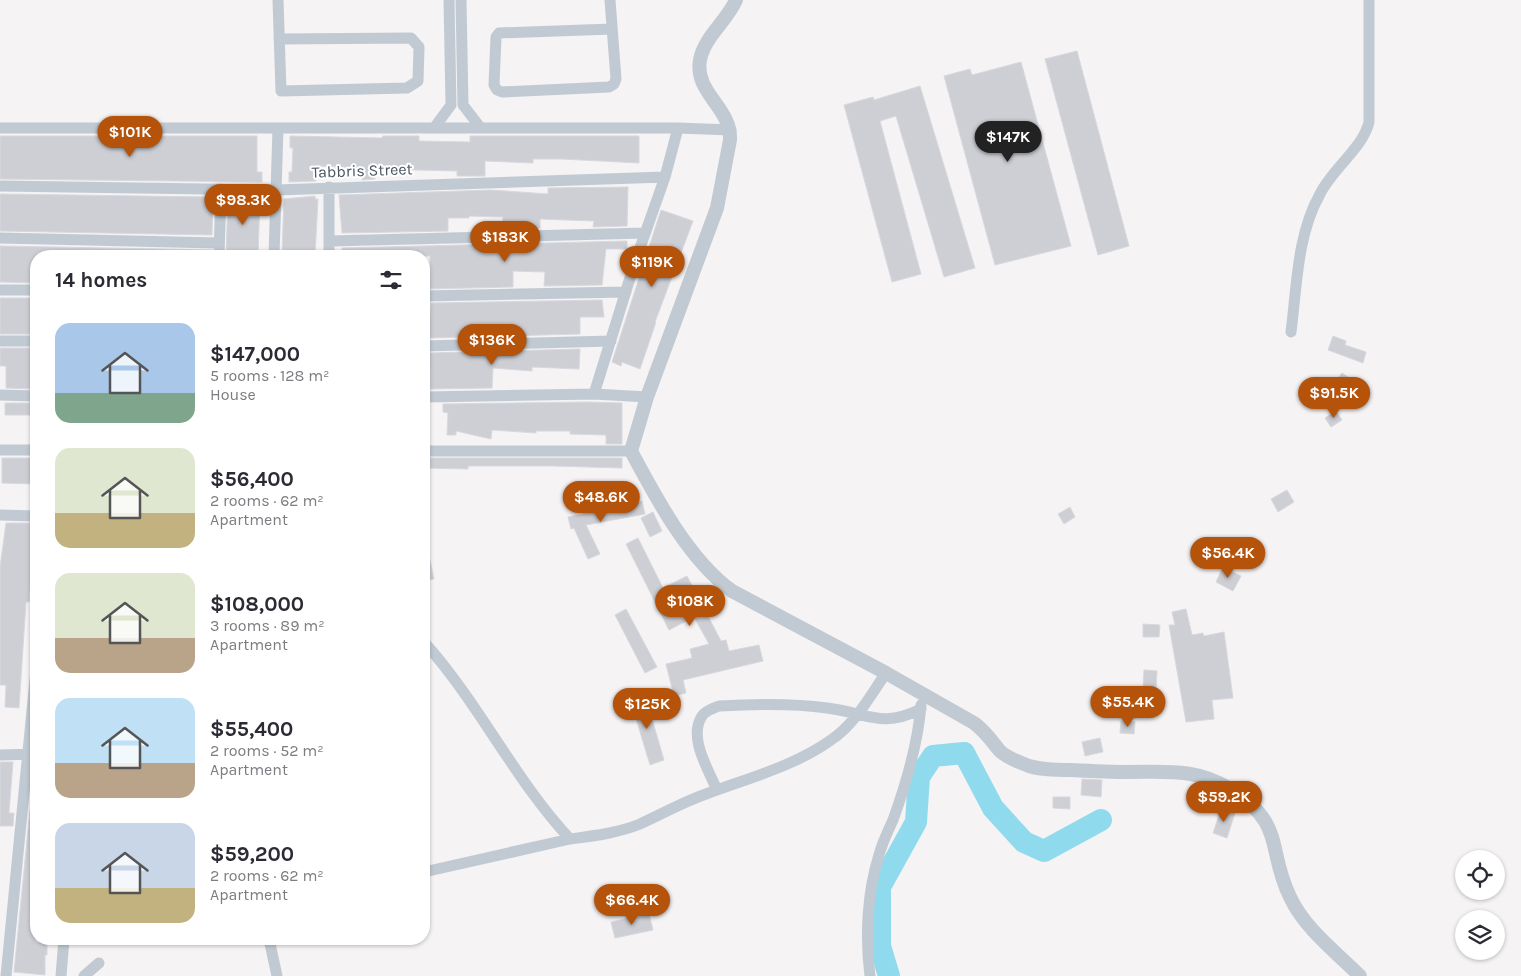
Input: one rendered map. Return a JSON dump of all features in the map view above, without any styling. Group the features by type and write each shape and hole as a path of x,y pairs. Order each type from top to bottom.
{"street":[{"path":"278,0 280,91 407,88 418,81 419,47 411,38 279,38"},
{"path":"434,128 451,105 449,0"},
{"path":"461,0 463,105 480,128"},
{"path":"610,0 616,79 614,84 609,87 502,92 496,90 494,85 496,37 499,33 612,29"},
{"path":"736,0 704,47 700,59 702,82 722,110 731,130 717,208 647,396 631,451 649,485 702,565 716,580 974,723 988,734 1000,752 1030,766 1108,772 1183,771 1212,778 1231,790 1263,816 1273,834 1283,880 1300,915 1360,976"},
{"path":"1291,332 1306,224 1330,175 1366,134 1369,122 1369,0"},
{"path":"451,105 463,105"},
{"path":"0,128 678,128 731,130"},
{"path":"274,250 278,128"},
{"path":"594,394 644,234 665,177 678,128"},
{"name":"Tabbris Street","path":"0,186 276,190 665,177"},
{"path":"329,187 329,250"},
{"path":"219,250 221,189"},
{"path":"330,241 644,234"},
{"path":"0,238 220,243"},
{"path":"0,290 30,290"},
{"path":"430,296 626,292"},
{"path":"0,340 30,341"},
{"path":"430,346 611,342"},
{"path":"430,397 594,394 647,396"},
{"path":"0,396 30,396"},
{"path":"0,450 30,450"},
{"path":"430,451 631,451"},
{"path":"0,515 30,516"},
{"path":"430,649 470,698 552,821 570,839"},
{"path":"430,871 570,839 598,835 638,824 717,790 776,770 820,748 842,731 858,714 886,673"},
{"path":"870,976 868,937 872,882 879,854 907,773 921,709 922,693"},
{"path":"717,790 702,755 696,728 703,714 719,706 826,707 881,720 894,720 921,709"},
{"path":"0,755 30,754"},
{"path":"6,976 30,771"},
{"path":"60,976 63,945"},
{"path":"270,945 277,976"},
{"path":"84,976 99,963"}],"building":[{"path":"1077,51 1129,246 1098,255 1045,59"},
{"path":"1021,62 1071,246 995,265 944,76 970,69 972,75"},
{"path":"920,86 975,268 944,277 896,116 880,121 921,274 892,282 844,105 873,97 874,100"},
{"path":"0,136 257,136 257,172 262,172 262,182 0,179"},
{"path":"290,136 382,138 383,136 419,136 419,141 470,142 470,136 639,136 639,163 562,159 533,159 533,163 485,161 485,176 457,176 457,171 375,169 375,179 362,180 362,168 316,166 316,181 289,182 289,172 292,172 293,148 290,148"},
{"path":"628,187 627,226 593,227 594,221 540,219 540,228 502,229 503,217 469,216 469,218 448,218 448,231 342,233 339,195 491,190 548,194 548,188"},
{"path":"0,194 213,197 212,235 0,231"},
{"path":"315,196 315,199 318,199 315,250 282,250 284,199"},
{"path":"228,197 260,197 258,250 226,250"},
{"path":"661,210 693,221 655,322 640,369 622,362 621,366 612,362"},
{"path":"627,241 627,249 606,249 602,285 544,286 545,272 513,271 513,287 430,289 430,250 342,250 342,248"},
{"path":"0,246 212,250 30,250 30,283 0,282"},
{"path":"0,298 30,298 30,334 0,334"},
{"path":"602,300 604,317 580,317 580,334 430,338 431,303"},
{"path":"1333,336 1346,341 1345,345 1366,352 1363,363 1328,350"},
{"path":"0,348 30,348 30,389 6,388 6,366 0,366"},
{"path":"580,349 579,369 532,367 532,371 493,368 492,388 430,389 430,353"},
{"path":"1342,373 1354,381 1344,395 1332,386"},
{"path":"1336,392 1345,398 1337,409 1328,403"},
{"path":"5,403 30,403 30,415 5,415"},
{"path":"622,403 622,444 606,444 606,435 570,434 570,431 536,431 536,433 492,430 491,439 456,431 456,435 447,435 448,413 443,412 443,404"},
{"path":"1336,411 1342,420 1331,427 1325,418"},
{"path":"2,458 30,458 30,484 2,483"},
{"path":"430,458 622,458 622,468 468,466 468,469 430,468"},
{"path":"1287,490 1294,502 1278,512 1271,499"},
{"path":"642,501 645,514 586,525 600,554 588,559 574,528 571,529 568,517"},
{"path":"1070,507 1075,517 1064,524 1058,514"},
{"path":"653,512 662,531 650,537 641,518"},
{"path":"6,523 30,523 30,591 29,602 26,602 19,708 5,707 6,685 0,685 0,567"},
{"path":"638,538 663,588 687,576 721,641 726,640 729,651 759,645 763,661 683,680 686,693 674,696 666,664 692,658 690,649 709,644 694,617 669,630 626,544"},
{"path":"430,560 434,579 430,580"},
{"path":"1223,567 1241,576 1233,591 1216,582"},
{"path":"626,609 657,667 645,673 615,615"},
{"path":"1186,609 1192,635 1203,633 1204,636 1224,632 1233,698 1212,700 1214,719 1186,722 1169,625 1175,625 1172,612"},
{"path":"1143,624 1160,625 1159,637 1143,637"},
{"path":"1144,670 1157,671 1156,689 1143,688"},
{"path":"645,695 664,760 650,765 630,699"},
{"path":"1121,721 1135,722 1134,734 1120,733"},
{"path":"1100,738 1103,752 1085,756 1082,742"},
{"path":"0,762 13,762 9,813 14,813 13,826 0,826"},
{"path":"1082,779 1102,780 1101,797 1081,795"},
{"path":"1053,797 1070,797 1070,809 1053,808"},
{"path":"1221,809 1235,813 1227,838 1213,833"},
{"path":"30,810 30,945 47,945 47,955 45,955 45,975 14,972"},
{"path":"649,914 653,930 615,938 611,922"}],"waterway":[{"path":"889,976 880,946 880,887 916,822 919,777 933,756 964,753 993,808 1024,842 1044,851 1101,820"}]}
